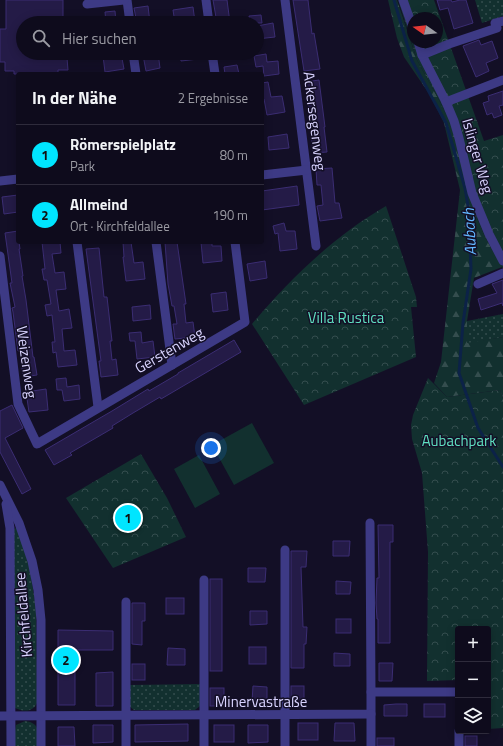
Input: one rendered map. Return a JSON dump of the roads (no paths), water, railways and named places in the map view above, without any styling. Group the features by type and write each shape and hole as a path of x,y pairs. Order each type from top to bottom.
{"street":[{"path":"87,4 124,0"},
{"path":"127,0 129,16"},
{"path":"206,0 208,16"},
{"name":"Ackersegenweg","path":"285,0 316,246"},
{"path":"403,0 407,12"},
{"path":"422,55 449,44 497,28 495,23 503,21"},
{"name":"Islinger Weg","path":"420,48 454,121 472,193 489,234 503,261"},
{"path":"134,60 136,72"},
{"path":"213,60 215,72"},
{"name":"Islinger Weg","path":"446,102 503,80"},
{"path":"264,175 307,170"},
{"path":"0,181 16,179"},
{"path":"77,244 98,407"},
{"path":"156,244 172,365"},
{"name":"Gerstenweg","path":"37,444 245,322 235,244"},
{"name":"Weizenweg","path":"0,256 18,404 37,444"},
{"path":"478,284 503,272"},
{"name":"Kirchfeldallee","path":"0,486 19,523 32,561 38,590 41,620 41,746"},
{"name":"Kirchfeldallee","path":"5,495 10,528 11,746"},
{"path":"370,523 371,746"},
{"path":"285,550 286,746"},
{"path":"204,580 204,746"},
{"path":"126,602 126,746"},
{"path":"371,692 455,692"},
{"name":"Minervastraße","path":"41,715 371,714"},
{"path":"0,716 41,715"},
{"path":"459,734 459,746"}],"waterway":[{"name":"Aubach","path":"394,0 412,61 446,123 465,188 469,212 471,269 463,323 459,373 478,428 503,467"}],"place":[{"name":"Römerspielplatz","path":"128,518"},
{"name":"Allmeind","path":"66,660"}],"park label":[{"name":"Villa Rustica","path":"346,317"},
{"name":"Aubachpark","path":"459,440"}]}
